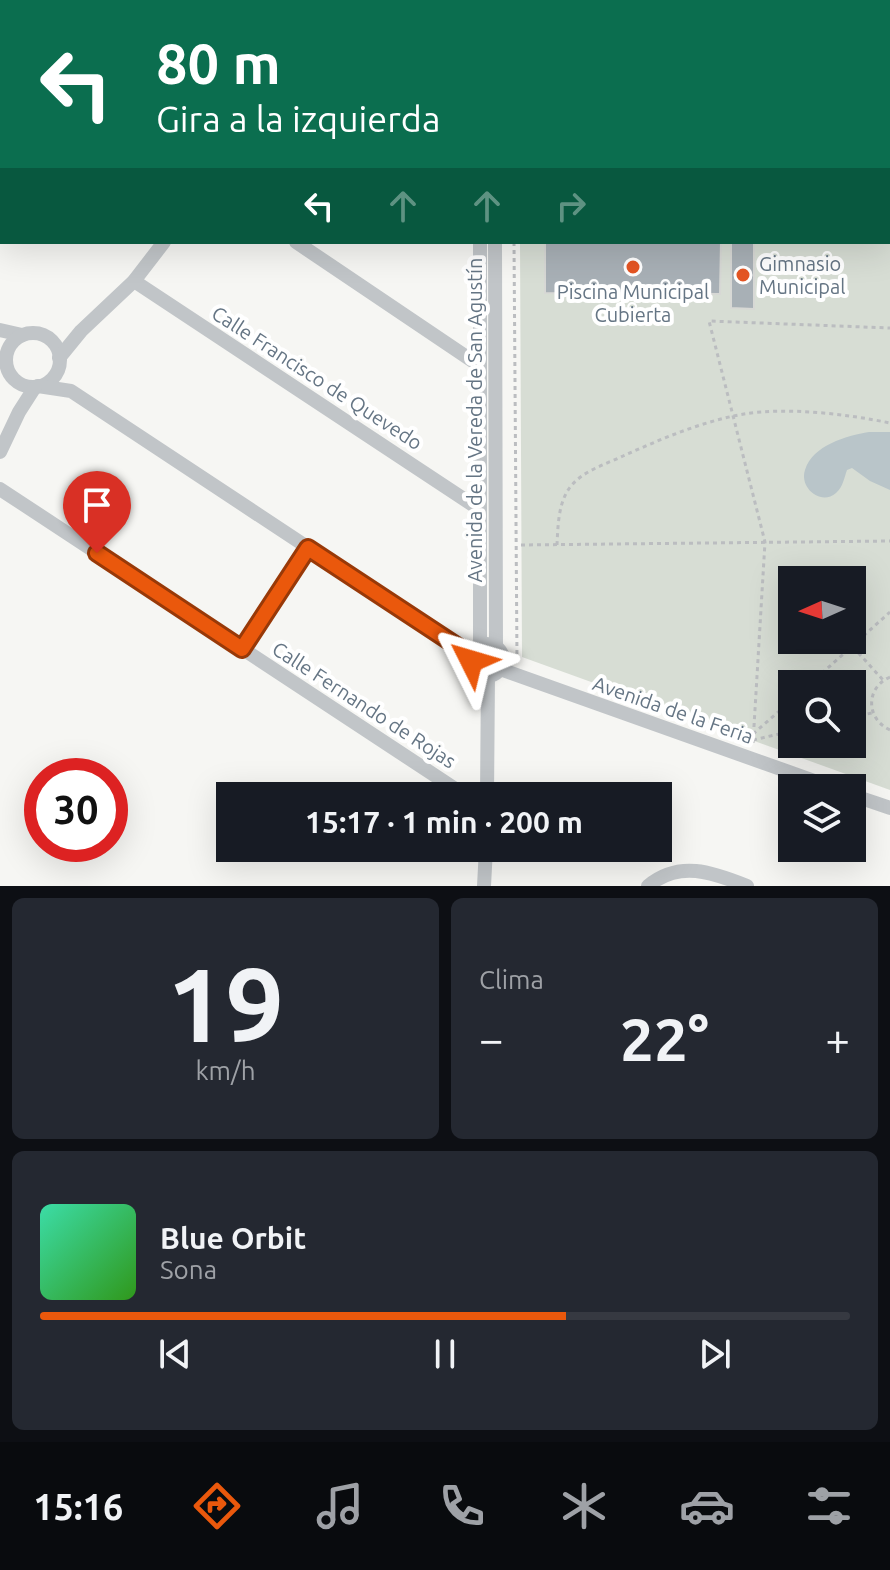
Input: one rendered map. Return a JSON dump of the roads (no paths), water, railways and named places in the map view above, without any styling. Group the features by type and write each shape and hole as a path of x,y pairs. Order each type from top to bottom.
{"street":[{"path":"0,452 19,412 37,386 53,378 60,361 81,331 134,281 162,244"},
{"path":"299,244 480,366"},
{"name":"Avenida de la Vereda de San Agustín","path":"476,651 480,244"},
{"name":"Avenida de la Vereda de San Agustín","path":"495,244 496,647"},
{"name":"Calle Francisco de Quevedo","path":"134,281 479,509"},
{"path":"0,330 22,335 81,331"},
{"path":"41,334 55,345 71,391"},
{"path":"19,412 14,379 3,360 9,347 22,335"},
{"path":"14,379 22,384 71,391 308,548 476,651"},
{"name":"Calle Fernando de Rojas","path":"0,489 445,782"},
{"path":"242,649 308,548"},
{"path":"476,651 488,644 496,647 503,659 494,672 488,782"},
{"path":"476,651 475,670 494,672"},
{"name":"Avenida de la Feria","path":"494,672 517,676 794,774"},
{"path":"866,800 890,808"},
{"path":"484,886 485,862"},
{"path":"648,886 671,872 687,869 708,872 747,886"}],"place":[{"name":"Piscina Municipal Cubierta","path":"633,267"},
{"name":"Gimnasio Municipal","path":"743,275"}]}
